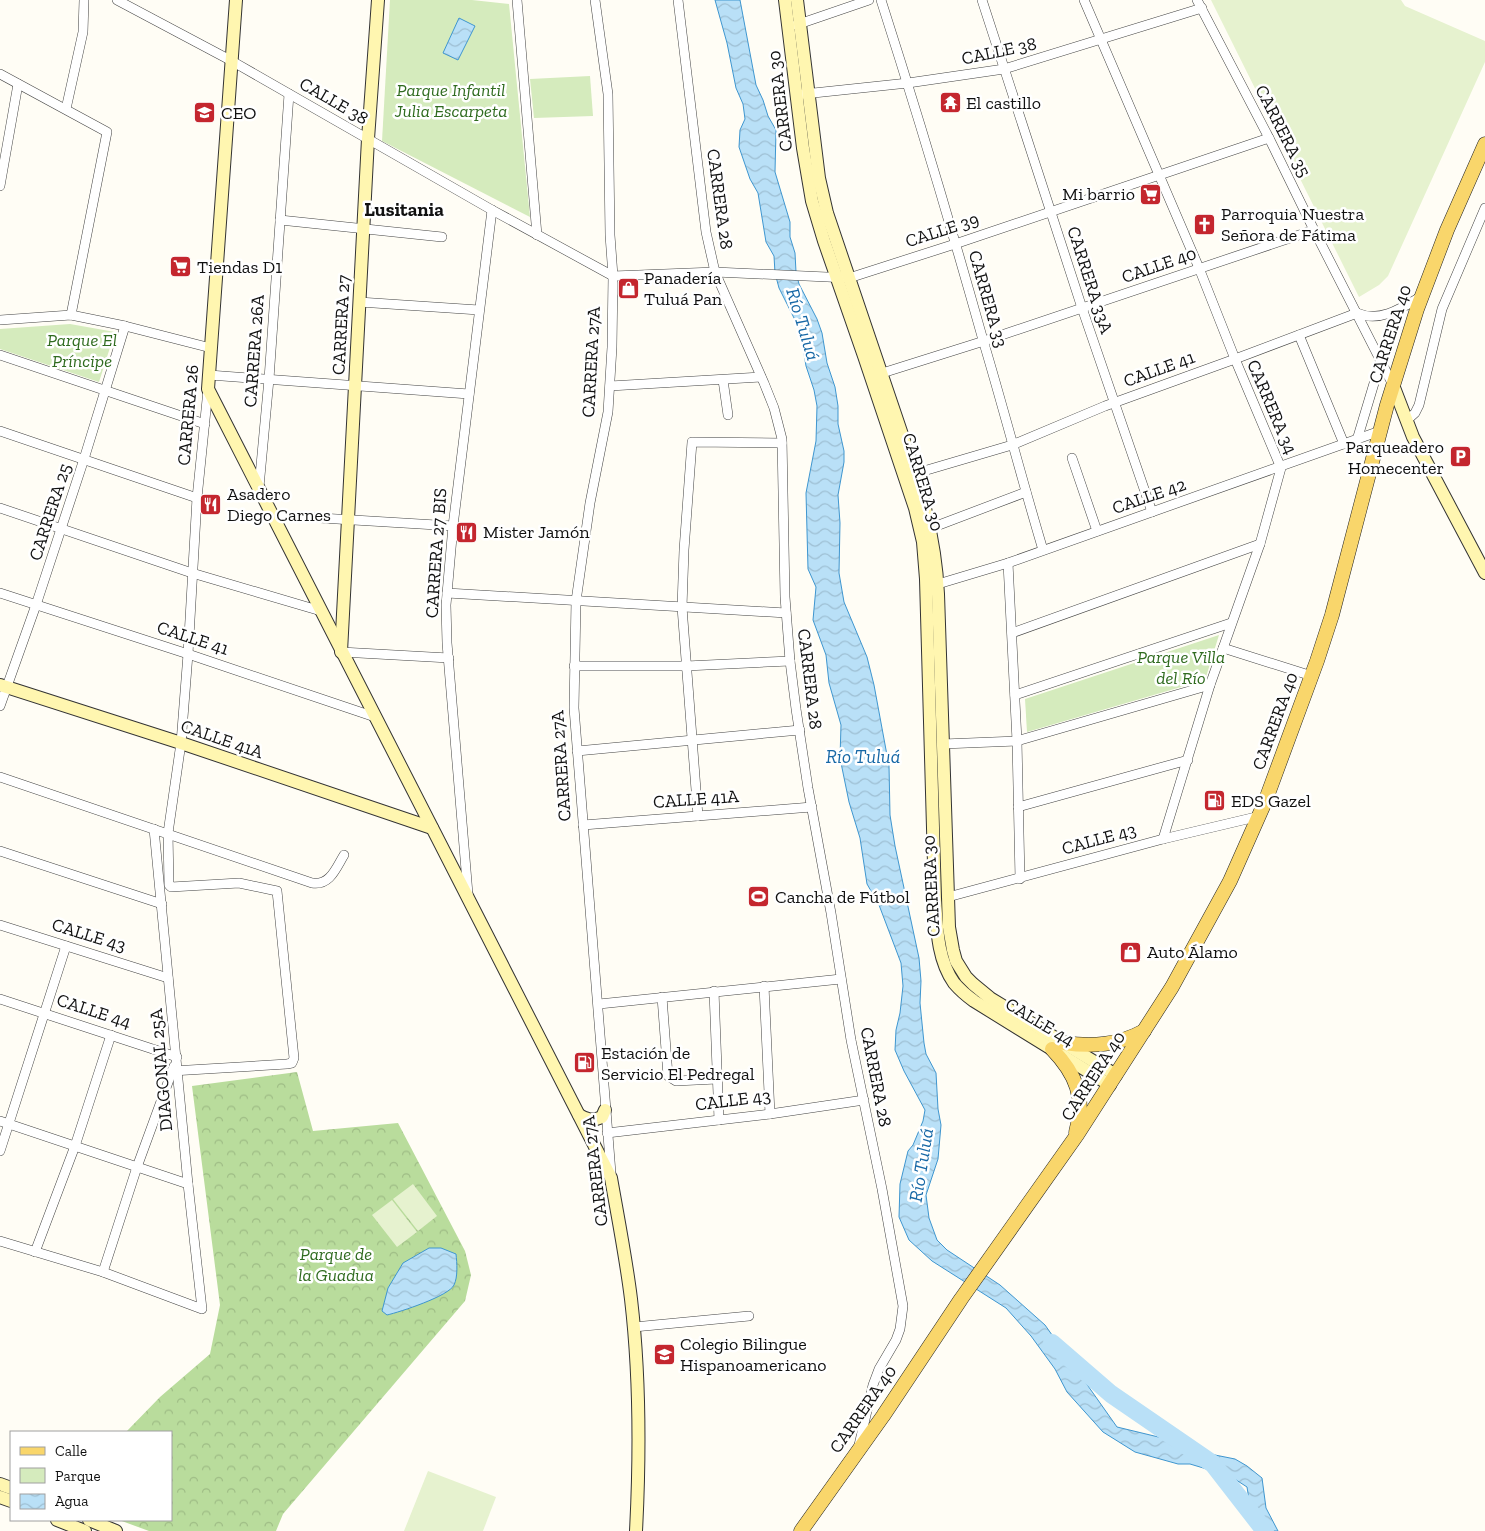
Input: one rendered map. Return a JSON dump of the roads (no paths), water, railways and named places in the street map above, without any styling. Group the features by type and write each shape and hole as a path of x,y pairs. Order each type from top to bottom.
{"main road":[{"name":"CARRERA 40","path":"801,1531 858,1451 961,1299 1074,1140 1172,987 1230,880 1260,816 1312,676 1332,616 1393,385 1422,296 1447,230 1485,144"},
{"path":"1074,1140 1080,1113 1076,1084 1058,1046 1092,1046 1114,1043 1145,1030"}],"street":[{"path":"66,109 83,32 84,0"},
{"name":"CALLE 38","path":"117,0 230,60 492,210 613,276"},
{"name":"CARRERA 26","path":"175,1071 287,1064 292,1063 294,1058 277,891 239,883 171,887 168,833 180,743 188,654 197,498 208,390 230,60 236,0"},
{"name":"CARRERA 27","path":"341,652 368,139 378,0"},
{"path":"517,0 537,235"},
{"name":"CARRERA 27A","path":"596,0 608,94 610,235 613,276 610,386 606,420 583,542 576,600 574,708 599,1004 607,1133 634,1327 639,1466 636,1531"},
{"name":"CARRERA 28","path":"678,0 706,232 715,272 774,408 782,443 786,613 790,661 841,978 903,1306 896,1340 879,1369 873,1385 858,1451"},
{"name":"CARRERA 30","path":"785,0 794,25 802,94 822,195 843,278 910,475 931,528 936,556 932,585"},
{"name":"CARRERA 30","path":"794,25 797,0"},
{"path":"794,25 869,0"},
{"name":"CARRERA 33","path":"881,0 908,83 984,341 1043,550"},
{"name":"CARRERA 33A","path":"982,0 1082,308 1152,512"},
{"name":"CARRERA 34","path":"1084,0 1199,268 1281,468 1260,544 1210,685 1163,839"},
{"name":"CALLE 38","path":"802,94 908,83 1004,70 1101,40 1199,4"},
{"name":"CARRERA 35","path":"1199,4 1269,138 1393,385"},
{"path":"0,74 107,132 71,315"},
{"path":"0,186 18,84"},
{"name":"CARRERA 26A","path":"258,490 269,379 289,94"},
{"name":"CALLE 39","path":"613,276 715,272 843,278 955,244 1269,138"},
{"path":"1406,421 1416,413 1419,405 1442,308 1485,208"},
{"name":"CARRERA 27 BIS","path":"469,899 446,624 447,593 452,526 492,210"},
{"path":"280,220 442,237"},
{"name":"CALLE 40","path":"876,375 984,341 1314,230"},
{"name":"CALLE 41","path":"910,475 1012,445 1114,402 1357,313 1366,317 1379,316 1405,306 1422,296"},
{"path":"359,302 479,310"},
{"path":"0,320 71,315 125,326 211,348"},
{"name":"CARRERA 25","path":"0,706 3,686 36,605 125,326"},
{"path":"1299,335 1344,444"},
{"path":"0,355 205,424"},
{"path":"1357,440 1381,360"},
{"path":"209,375 356,384 469,394"},
{"path":"610,386 761,377"},
{"path":"723,380 728,415"},
{"path":"1393,385 1406,421 1425,461 1484,569"},
{"path":"208,390 612,1178"},
{"name":"CALLE 42","path":"932,585 1008,563 1281,468 1380,431"},
{"path":"0,432 197,498"},
{"path":"698,816 682,607 692,442 782,443"},
{"path":"1072,458 1097,531"},
{"name":"CARRERA 30","path":"910,475 932,585 950,940 949,960"},
{"path":"931,528 1026,492"},
{"path":"0,508 192,573 320,611"},
{"path":"271,515 452,526"},
{"path":"1012,633 1260,544"},
{"path":"1008,563 1017,741 1020,878"},
{"name":"CALLE 41","path":"0,593 375,717"},
{"path":"447,593 786,613"},
{"path":"1015,695 1231,623"},
{"path":"1223,648 1312,676"},
{"path":"341,652 449,658"},
{"path":"574,666 686,666 790,661"},
{"path":"940,751 1017,741 1210,685"},
{"name":"CALLE 41A","path":"3,686 180,743 432,828"},
{"path":"577,751 800,730"},
{"name":"CARRERA 30","path":"940,751 935,899 938,938 960,981"},
{"path":"1018,806 1188,760"},
{"path":"0,777 318,884 329,880 344,855"},
{"name":"CALLE 41A","path":"583,825 812,807"},
{"name":"CALLE 43","path":"948,897 1163,839 1260,816"},
{"name":"DIAGONAL 25A","path":"103,1272 202,1309 175,1071 177,1057 154,829"},
{"path":"0,851 162,904"},
{"name":"CALLE 43","path":"0,925 168,978"},
{"path":"0,1150 66,946"},
{"path":"599,1004 841,978"},
{"name":"CALLE 44","path":"960,981 990,998 1058,1046 1113,1080"},
{"path":"764,986 770,1114"},
{"path":"714,991 719,1120"},
{"path":"662,997 668,1076 676,1081 718,1079"},
{"name":"CALLE 44","path":"0,999 177,1057"},
{"path":"36,1252 75,1146 111,1035"},
{"path":"0,1241 103,1272 138,1167 175,1071"},
{"name":"CALLE 43","path":"607,1133 770,1114 864,1100"},
{"path":"579,1115 586,1119 595,1119 602,1117 605,1110"},
{"path":"0,1121 188,1184"},
{"path":"634,1327 750,1316"},
{"path":"60,1521 85,1531"},
{"path":"91,1521 116,1531"}],"water":[{"name":"Río Tuluá","path":"715,0 740,0 756,85 768,116 776,130 775,172 790,222 790,237 795,253 796,272 799,284 822,333 827,363 835,387 838,424 844,451 838,495 840,523 839,573 844,602 867,657 874,685 889,766 890,815 895,846 919,958 920,1003 924,1043 926,1054 936,1073 941,1125 938,1159 926,1195 929,1218 937,1240 947,1250 1000,1285 1045,1325 1117,1427 1198,1446 1210,1454 1235,1459 1262,1478 1266,1508 1278,1531 1259,1531 1251,1512 1247,1487 1230,1476 1190,1464 1178,1464 1135,1452 1103,1432 1067,1392 1055,1369 1031,1336 1006,1308 932,1261 909,1240 899,1217 900,1184 908,1151 913,1145 923,1121 925,1110 895,1050 903,986 901,963 879,905 867,884 860,838 849,802 840,758 841,725 829,683 826,655 813,620 816,587 808,569 806,493 816,441 817,406 814,390 806,366 797,324 779,288 775,273 774,256 766,242 758,193 750,179 739,147 740,130 745,119 743,104 736,88 727,43"},
{"path":"459,18 475,26 458,60 443,53"},
{"path":"429,1248 441,1248 456,1254 457,1274 454,1285 434,1299 387,1315 382,1311 388,1288 403,1263"}],"waterway":[{"name":"Río Tuluá","path":"1052,1343 1111,1394 1213,1464 1265,1531"}],"place":[{"name":"El castillo","path":"950,103"},
{"name":"CEO","path":"205,113"},
{"name":"Mi barrio","path":"1151,194"},
{"name":"Parroquia Nuestra Señora de Fátima","path":"1205,224"},
{"name":"Tiendas D1","path":"181,267"},
{"name":"Panadería Tuluá Pan","path":"628,288"},
{"name":"Parqueadero Homecenter","path":"1460,457"},
{"name":"Asadero Diego Carnes","path":"211,504"},
{"name":"Mister Jamón","path":"467,532"},
{"name":"EDS Gazel","path":"1215,801"},
{"name":"Cancha de Fútbol","path":"759,897"},
{"name":"Auto Álamo","path":"1131,952"},
{"name":"Estación de Servicio El Pedregal","path":"585,1063"},
{"name":"Colegio Bilingue Hispanoamericano","path":"664,1354"}],"district":[{"name":"Lusitania","path":"404,209"}],"park label":[{"name":"Parque Infantil Julia Escarpeta","path":"451,100"},
{"name":"Parque El Príncipe","path":"82,350"},
{"name":"Parque Villa del Río","path":"1181,668"},
{"name":"Parque de la Guadua","path":"336,1264"}]}
